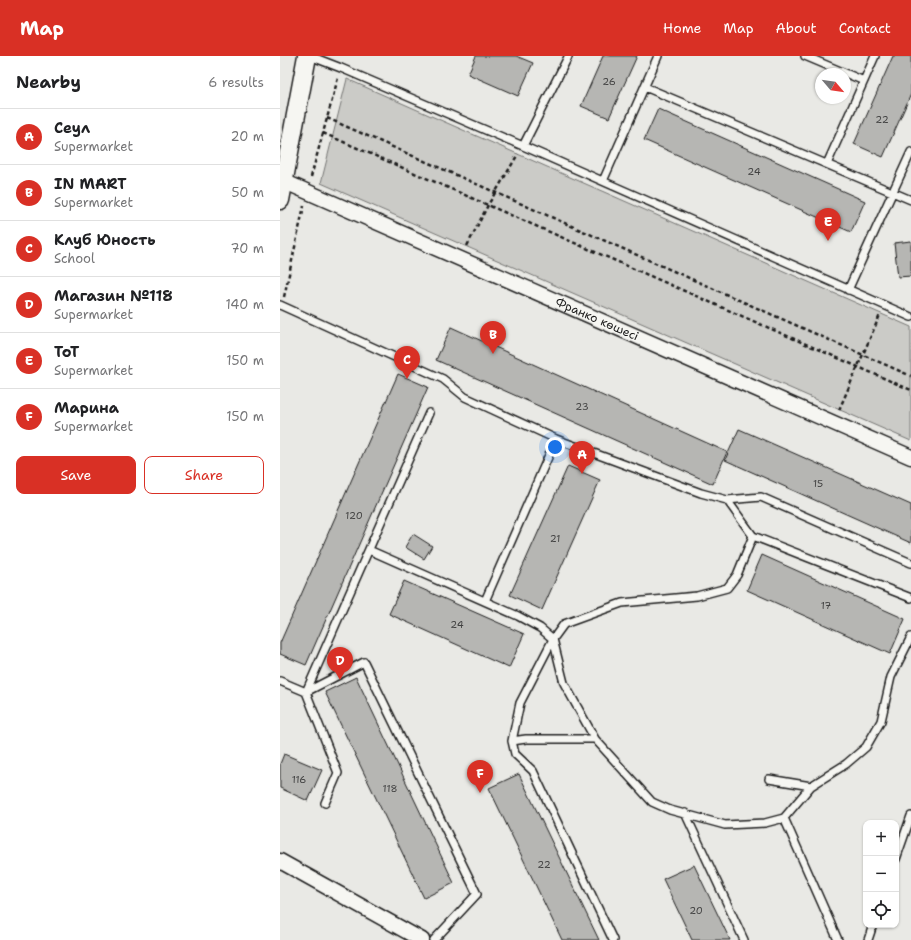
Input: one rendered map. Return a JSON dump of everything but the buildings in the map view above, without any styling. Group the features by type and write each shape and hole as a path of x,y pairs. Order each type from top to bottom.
{"street":[{"path":"280,200 308,56"},
{"name":"Франко көшесі","path":"283,181 911,457"},
{"path":"280,861 422,940"}],"lane":[{"path":"308,56 341,68 604,181 911,317"},
{"path":"523,146 568,56"},
{"path":"604,181 658,56"},
{"path":"805,56 864,81"},
{"path":"827,164 875,56"},
{"path":"645,87 911,200"},
{"path":"848,290 911,152"},
{"path":"280,305 443,379 465,398 556,438 701,493 727,500 761,497 911,563"},
{"path":"325,803 338,773 306,692 429,413"},
{"path":"485,601 556,438"},
{"path":"727,500 753,536 911,598"},
{"path":"613,940 533,771 515,754 512,741 520,703 553,639 564,624 622,603 697,596 727,588 737,575 753,536"},
{"path":"369,550 518,616 540,628 553,639 564,683 595,739 652,802 670,810 725,825 765,822 784,818 811,786 846,764 866,747 881,721 891,677 911,637"},
{"path":"306,692 364,662 477,894 434,940"},
{"path":"280,681 306,692"},
{"path":"512,741 526,739 595,739"},
{"path":"769,779 811,786"},
{"path":"685,813 744,940"},
{"path":"897,856 911,816"},
{"path":"784,818 838,940"},
{"path":"868,940 872,928"}],"path":[{"path":"327,118 911,376"},
{"path":"323,133 911,390"},
{"path":"460,259 488,205 523,146"},
{"path":"834,423 884,306"}],"shaded area":[{"path":"347,79 911,327 911,441 321,183"}],"place":[{"name":"ТоТ","path":"828,241"},
{"name":"IN MART","path":"493,354"},
{"name":"Клуб Юность","path":"407,379"},
{"name":"Сеул","path":"582,474"},
{"name":"Магазин №118","path":"340,680"},
{"name":"Марина","path":"480,793"}]}
